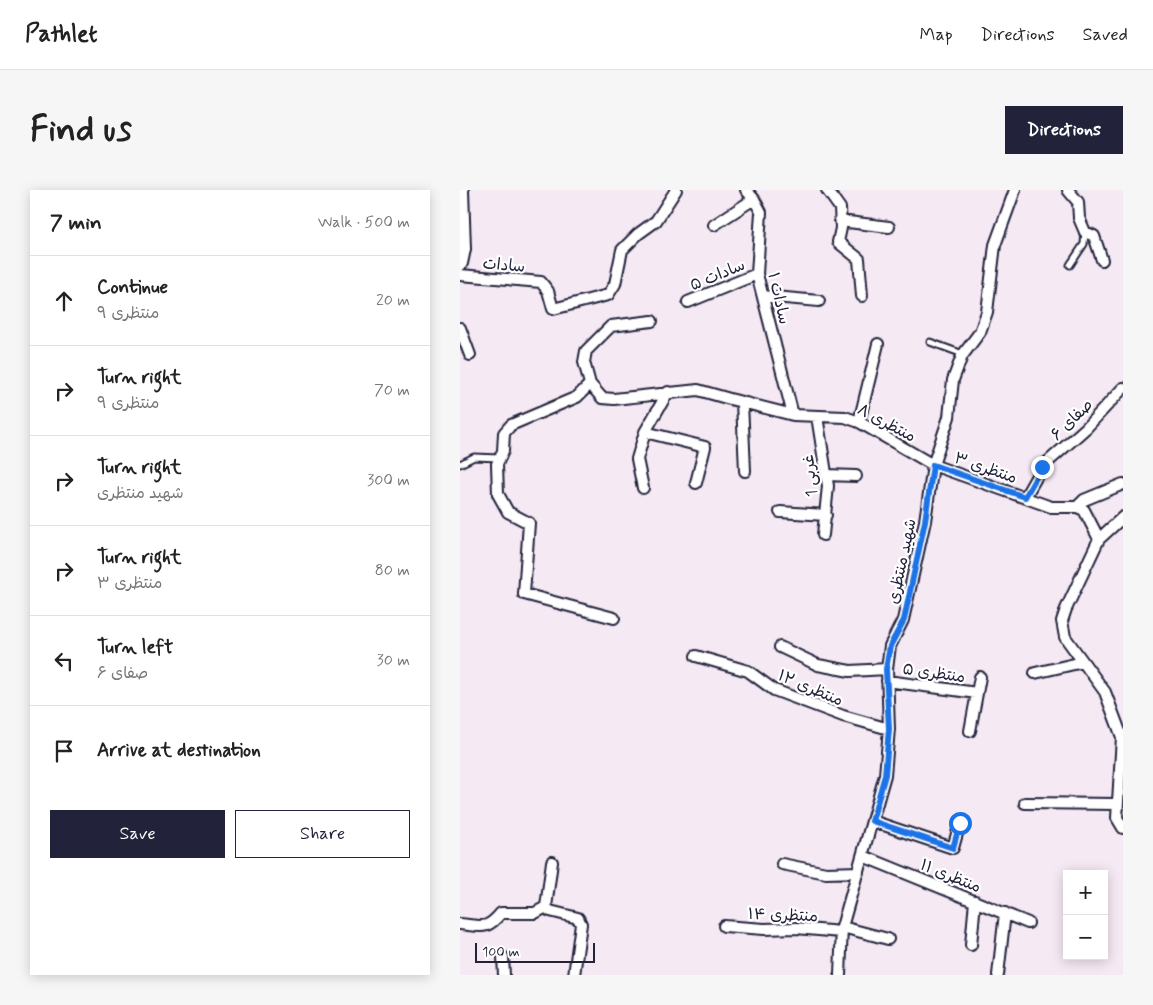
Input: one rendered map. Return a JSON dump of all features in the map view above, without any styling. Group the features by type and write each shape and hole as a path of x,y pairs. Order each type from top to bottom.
{"street":[{"path":"460,263 463,248 461,190"},
{"name":"سادات","path":"460,275 540,282 548,291 553,309 608,295 616,284 622,250 638,234 656,221 676,190"},
{"name":"سادات ۱","path":"746,190 754,199 761,212 757,274 794,414"},
{"path":"827,190 840,208 838,242 859,259 862,296"},
{"name":"شهید منتظری","path":"840,975 841,930 885,775 889,729 886,669 890,646 904,620 925,521 933,465 949,417 952,380 964,354 980,332 987,312 995,244 1015,190"},
{"path":"1068,190 1078,202 1079,218 1085,232 1094,236 1102,260"},
{"path":"714,225 754,199"},
{"path":"840,221 889,227"},
{"name":"سادات ۵","path":"688,302 757,274"},
{"path":"763,296 819,300"},
{"path":"614,618 524,594 529,523 508,512 498,494 497,464 503,451 504,433 511,425 577,397 590,384 584,362 586,351 612,326 652,322"},
{"path":"460,328 470,355"},
{"path":"859,422 878,344"},
{"name":"منتظری ۸","path":"590,384 602,398 614,399 698,390 794,414 845,417 859,422 933,465"},
{"name":"صفای ۶","path":"1025,497 1042,467 1086,428 1123,388"},
{"path":"642,488 637,459 645,432 668,392"},
{"path":"742,402 745,472"},
{"name":"غربی 1","path":"817,416 828,486 823,535"},
{"path":"645,432 705,447 696,482"},
{"name":"منتظری ۳","path":"933,465 1052,507 1077,507"},
{"path":"826,475 856,476"},
{"path":"1099,539 1084,510 1077,507 1084,500 1123,484"},
{"path":"780,512 826,515"},
{"path":"1123,517 1099,539 1062,621 1065,637 1105,692 1123,737 1117,818 1123,828"},
{"path":"780,647 818,665 850,671 886,669"},
{"name":"منتظری ۱۲","path":"696,656 748,671 774,690 842,716 889,729"},
{"path":"1036,673 1083,662"},
{"path":"970,731 980,677"},
{"name":"منتظری ۵","path":"887,681 977,693"},
{"path":"1025,803 1118,804"},
{"path":"872,821 953,848 960,823"},
{"name":"منتظری ۱۱","path":"863,856 1028,922"},
{"path":"546,907 552,862"},
{"path":"782,864 826,873 858,872"},
{"path":"971,945 975,901"},
{"path":"460,924 486,927 501,913 535,912 546,907"},
{"path":"546,907 550,911 578,918 581,924 574,975"},
{"path":"998,975 1005,913"},
{"name":"منتظری ۱۴","path":"724,926 764,930 796,928 841,930 888,939"},
{"path":"503,958 504,975"}],"lane":[{"path":"1070,265 1084,244 1085,232"},
{"path":"930,342 964,354"},
{"path":"460,464 474,457 500,458"}],"route":[{"path":"960,823 953,848 872,821 885,775 889,729 886,669 890,646 904,620 925,521 933,465 1025,497 1042,467"}]}
